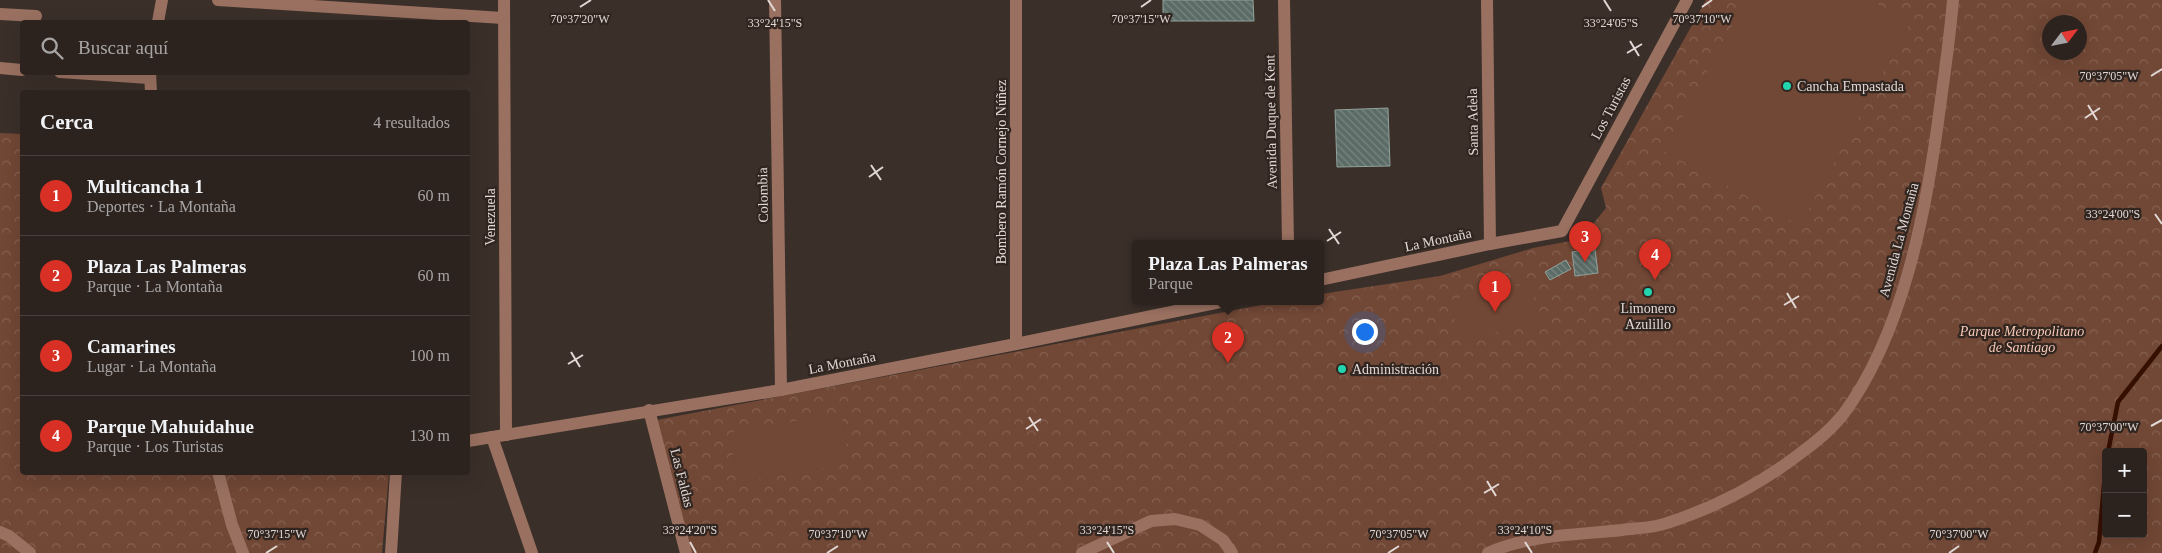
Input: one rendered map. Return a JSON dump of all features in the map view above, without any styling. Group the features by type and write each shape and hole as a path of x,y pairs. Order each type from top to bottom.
{"street":[{"path":"158,20 162,0"},
{"path":"218,0 503,18"},
{"name":"Venezuela","path":"504,0 506,435"},
{"name":"Colombia","path":"775,0 781,390"},
{"name":"Bombero Ramón Cornejo Núñez","path":"1016,0 1016,344"},
{"name":"Avenida Duque de Kent","path":"1284,0 1288,240"},
{"name":"Santa Adela","path":"1487,0 1490,244"},
{"name":"Los Turistas","path":"1562,231 1687,0"},
{"name":"Avenida La Montaña","path":"1488,553 1521,541 1665,524 1703,510 1732,498 1770,476 1814,444 1841,418 1872,370 1906,284 1932,170 1950,38 1953,0"},
{"path":"0,14 36,16"},
{"path":"0,68 20,70"},
{"path":"128,75 150,76 151,90"},
{"name":"La Montaña","path":"1324,279 1490,244 1562,231"},
{"name":"La Montaña","path":"470,441 781,390 1205,305"},
{"name":"Las Faldas","path":"649,410 686,553"},
{"path":"492,437 532,553"},
{"path":"219,475 232,525 243,553"},
{"path":"391,553 396,475"},
{"path":"1082,553 1151,521 1174,519 1200,525 1223,540 1232,553"},
{"path":"0,532 9,536 30,553"}],"green space":[{"name":"Parque Metropolitano de Santiago","path":"1706,0 2162,0 2162,553 690,553 656,420 1261,305 1324,305 1324,294 1440,276 1533,248 1581,239 1606,208 1601,188"},
{"name":"Cancha Empastada","path":"1746,0 1870,0 1910,22 1800,225 1664,151"},
{"path":"0,133 20,134 20,475 389,475 382,553 0,553"},
{"path":"1531,283 1539,323 1459,340 1450,300"},
{"path":"841,413 850,463 738,483 729,433"}],"building":[{"path":"1163,0 1253,0 1254,21 1163,21"},
{"path":"1388,108 1390,166 1337,167 1335,110"},
{"path":"1595,249 1598,273 1575,276 1572,252"},
{"path":"1566,260 1571,269 1550,280 1545,272"}],"waterway":[{"path":"2109,448 2118,402 2162,346"},
{"path":"2095,553 2099,542 2103,493"}],"place":[{"name":"Cancha Empastada","path":"1787,86"},
{"name":"Camarines","path":"1585,262"},
{"name":"Parque Mahuidahue","path":"1655,280"},
{"name":"Limonero Azulillo","path":"1648,292"},
{"name":"Multicancha 1","path":"1495,312"},
{"name":"Plaza Las Palmeras","path":"1228,363"},
{"name":"Administración","path":"1342,369"}]}
